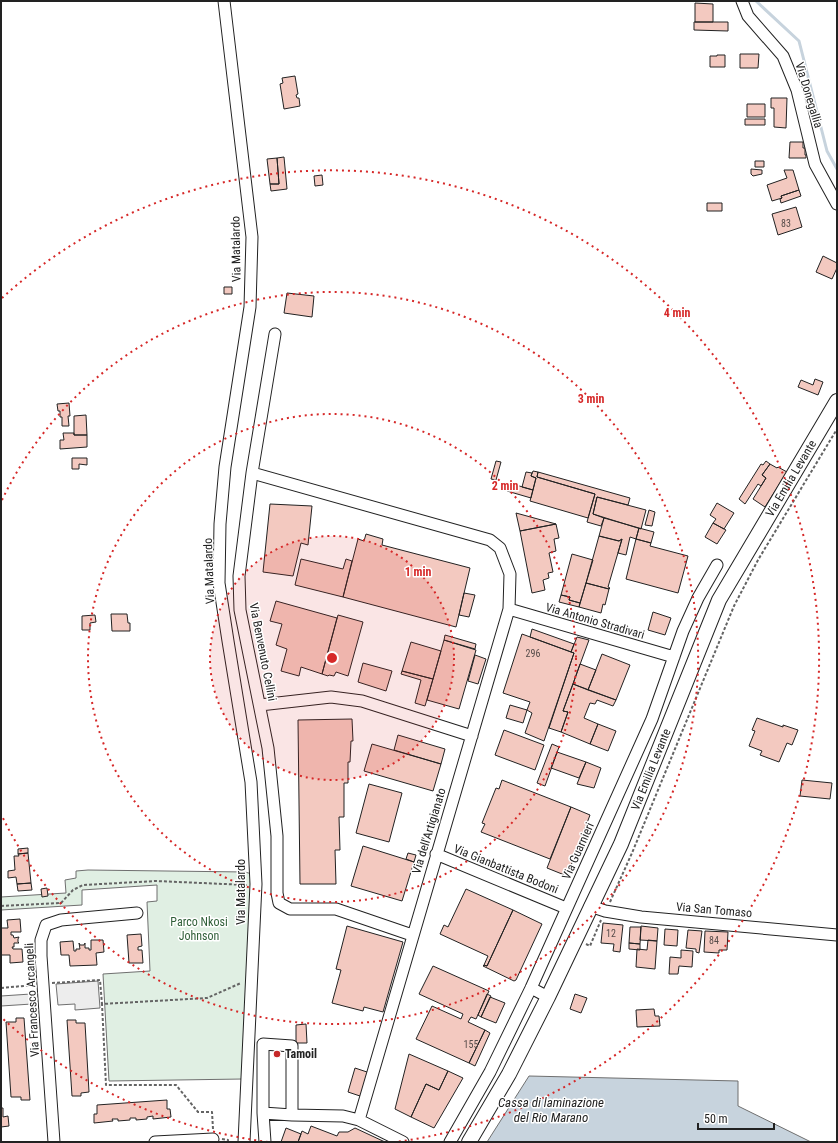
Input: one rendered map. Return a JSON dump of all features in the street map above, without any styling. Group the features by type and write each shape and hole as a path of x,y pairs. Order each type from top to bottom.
{"main road":[{"name":"Via Emilia Levante","path":"469,1142 508,1074 548,997 590,906 621,844 719,600 837,401"}],"street":[{"name":"Via Matalardo","path":"224,1 252,237 250,307 226,467 220,524 219,582 251,782 256,886 244,1142"},
{"name":"Via Donegallia","path":"742,1 748,16 783,56 796,90 816,164 837,204"},
{"name":"Via Benvenuto Cellini","path":"275,334 256,445 239,576 240,610 268,748 277,836 277,893 280,903 290,909 336,909 412,935"},
{"name":"Via dell'Artigianato","path":"252,473 490,540 500,548 510,574 509,609 358,1120"},
{"name":"Via Guarnieri","path":"450,1142 490,1072 531,988 652,719 683,631 698,598 717,565"},
{"name":"Via Antonio Stradivari","path":"509,609 674,657"},
{"path":"260,705 331,698 362,701 472,736"},
{"path":"652,719 669,727"},
{"name":"Via Gianbattista Bodoni","path":"436,854 566,908"},
{"name":"Via San Tomaso","path":"590,906 605,912 641,917 837,935"},
{"name":"Via Francesco Arcangeli","path":"54,1142 43,984 42,940 46,925 61,920 137,913"},
{"path":"531,988 548,997"},
{"path":"265,1142 263,1113 263,1044 292,1046 292,1115"},
{"path":"263,1113 343,1116 358,1120 403,1142"},
{"path":"155,1142 213,1138"}],"path":[{"path":"590,946 632,853 734,606 758,560 837,429"},
{"path":"1,906 61,903 74,890 83,885 156,881 256,886"},
{"path":"102,1004 207,998 252,978"},
{"path":"1,988 100,980 106,1084 176,1084 198,1112 212,1112 213,1138"}],"green space":[{"name":"Parco Nkosi Johnson","path":"76,871 245,872 252,874 243,1079 109,1081 103,974 150,971 147,902 157,901 157,885 82,890 82,905 1,910 1,897 66,893 65,880 76,878"}],"shaded area":[{"path":"98,981 100,1008 75,1010 75,1004 58,1005 56,984"},
{"path":"31,994 32,1004 1,1006 1,996"}],"water":[{"name":"Cassa di laminazione del Rio Marano","path":"529,1076 738,1081 738,1106 811,1142 487,1142"}],"building":[{"path":"695,3 713,4 713,22 695,22"},
{"path":"694,22 728,22 728,31 694,30"},
{"path":"740,54 759,54 758,68 740,68"},
{"path":"725,55 725,67 710,67 710,56"},
{"path":"295,76 298,94 296,95 297,98 299,98 300,106 284,109 280,84 283,83 282,78"},
{"path":"771,98 787,98 786,128 774,127 774,108 771,108"},
{"path":"747,104 765,104 765,117 747,117"},
{"path":"745,119 765,119 765,125 745,125"},
{"path":"790,142 803,142 806,158 789,158"},
{"path":"284,157 287,189 271,191 270,184 279,184 277,158"},
{"path":"277,158 279,184 270,184 267,159"},
{"path":"755,161 764,161 764,167 755,167"},
{"path":"751,169 762,170 762,174 753,176 751,174"},
{"path":"784,170 793,170 799,190 781,196 782,198 772,201 767,185 787,178"},
{"path":"322,175 323,185 315,186 314,176"},
{"path":"799,190 801,196 781,203 781,196"},
{"path":"707,203 722,203 722,211 707,211"},
{"path":"796,207 802,227 778,235 772,214"},
{"path":"823,256 837,263 837,268 832,279 816,272"},
{"path":"224,287 232,287 232,294 224,294"},
{"path":"287,293 314,296 312,317 284,313"},
{"path":"815,379 823,382 818,395 798,387 801,380 813,385"},
{"path":"69,403 69,426 62,426 62,417 60,417 60,411 58,411 57,404"},
{"path":"86,415 87,435 74,435 74,416"},
{"path":"63,433 87,435 87,447 60,449 60,440 64,440"},
{"path":"72,458 87,458 87,465 79,464 79,469 72,469"},
{"path":"496,461 501,462 496,480 491,479"},
{"path":"766,461 770,464 762,475 766,478 761,486 758,484 745,504 739,499 761,464 763,465"},
{"path":"770,464 787,472 765,507 753,499 766,478 762,475"},
{"path":"533,471 538,472 537,477 595,494 588,518 530,501 536,478 531,476"},
{"path":"526,472 532,473 531,476 536,478 533,490 522,487"},
{"path":"538,472 630,498 628,505 597,497 593,514 604,518 601,526 587,522 595,494 537,477"},
{"path":"509,483 533,490 531,498 507,491"},
{"path":"597,497 646,510 641,529 593,514"},
{"path":"717,503 734,513 724,529 713,523 716,519 710,515"},
{"path":"270,504 312,506 308,545 301,543 293,576 263,572"},
{"path":"649,510 655,512 652,526 645,525"},
{"path":"516,513 556,524 520,531"},
{"path":"604,518 639,528 636,539 630,537 626,555 618,553 622,539 619,541 599,536"},
{"path":"713,523 726,530 717,544 705,537"},
{"path":"556,524 559,538 554,539 556,551 549,553 553,572 548,573 549,578 543,580 545,590 532,593 520,531"},
{"path":"639,528 654,532 651,543 636,539"},
{"path":"366,534 383,539 382,545 470,568 456,627 343,597 358,539 364,541"},
{"path":"599,536 619,541 622,539 608,587 610,588 609,589 586,583"},
{"path":"636,539 651,543 650,546 688,556 678,593 626,579"},
{"path":"572,554 593,560 580,603 569,600 570,597 561,595"},
{"path":"301,559 343,569 346,559 352,561 343,597 295,585"},
{"path":"586,583 609,589 605,605 603,604 601,613 579,607"},
{"path":"464,593 475,595 469,617 459,615"},
{"path":"561,595 570,597 569,600 580,603 579,607 559,602"},
{"path":"276,601 337,618 322,674 301,667 299,676 281,671 287,649 276,645 282,624 270,621"},
{"path":"653,612 671,618 665,635 648,630"},
{"path":"111,614 127,614 128,623 130,623 130,631 112,631"},
{"path":"95,615 96,622 90,623 90,630 82,630 82,616"},
{"path":"338,615 363,622 348,676 336,672 334,676 328,676 322,674"},
{"path":"532,629 574,644 571,652 530,637"},
{"path":"522,634 574,653 544,741 525,733 532,713 527,710 530,702 503,693"},
{"path":"445,635 476,644 475,649 444,640"},
{"path":"577,637 589,640 563,711 568,712 561,732 549,728 574,653 571,652"},
{"path":"444,640 476,650 459,709 427,700"},
{"path":"411,642 441,651 433,679 402,671"},
{"path":"602,654 630,665 616,700 588,690"},
{"path":"475,655 486,659 478,684 468,681"},
{"path":"363,663 392,671 386,691 358,682"},
{"path":"580,664 596,670 588,690 573,684"},
{"path":"402,671 433,679 425,706 415,703 421,680 401,674"},
{"path":"573,684 616,700 613,706 597,700 595,704 590,703 584,718 598,724 590,744 561,732 568,712 563,711"},
{"path":"510,705 527,710 523,723 506,718"},
{"path":"757,718 783,727 783,725 798,730 792,745 787,743 779,762 760,755 762,751 749,746 755,731 752,730"},
{"path":"352,719 353,741 351,741 350,762 348,762 348,783 344,783 344,817 339,817 340,850 335,850 336,884 300,884 298,720"},
{"path":"598,724 616,731 608,751 590,744"},
{"path":"504,730 544,745 535,770 495,755"},
{"path":"398,735 445,749 441,764 394,750"},
{"path":"372,744 441,764 433,791 364,771"},
{"path":"552,744 559,747 545,786 537,783"},
{"path":"557,752 586,762 579,778 551,768"},
{"path":"586,762 601,768 594,788 577,784"},
{"path":"502,780 571,807 550,859 481,832 485,824 482,823 496,788 499,789"},
{"path":"802,780 832,783 830,799 800,796"},
{"path":"369,784 402,793 389,842 356,833"},
{"path":"571,807 590,815 567,876 547,868"},
{"path":"363,846 414,862 402,901 351,886"},
{"path":"28,848 28,853 18,854 18,849"},
{"path":"28,853 31,883 17,884 16,877 8,878 8,871 15,870 14,856"},
{"path":"408,853 416,855 414,862 406,859"},
{"path":"31,883 32,890 18,891 17,884"},
{"path":"47,888 48,896 42,897 41,889"},
{"path":"466,889 513,910 487,966 484,965 488,956 440,934 444,925 448,927"},
{"path":"513,910 542,924 516,980 514,981 483,966 487,966"},
{"path":"20,919 21,932 11,932 11,935 13,935 14,938 19,937 19,943 14,943 14,947 12,947 13,949 22,949 23,962 10,963 10,955 1,955 1,928 8,928 7,920"},
{"path":"603,923 623,925 620,952 613,951 614,944 601,943"},
{"path":"347,926 403,942 383,1012 364,1007 363,1011 332,1003 341,970 336,969"},
{"path":"641,926 658,928 657,941 640,940"},
{"path":"630,927 641,927 640,944 629,943"},
{"path":"665,929 678,930 677,946 664,945"},
{"path":"688,930 702,931 699,953 696,952 696,949 686,948"},
{"path":"705,931 728,932 727,950 719,950 719,953 704,952"},
{"path":"141,934 142,946 138,947 138,950 142,950 143,963 129,963 127,935"},
{"path":"91,940 103,940 104,952 96,953 97,965 70,966 69,955 61,955 60,942 73,941 74,951 76,951 76,949 80,949 79,943 80,945 84,945 85,943 85,948 89,948 89,950 91,950"},
{"path":"648,940 657,941 655,969 636,967 637,949 647,950"},
{"path":"629,943 640,944 640,950 629,949"},
{"path":"681,950 693,951 692,967 679,966 678,974 669,974 670,957 681,958"},
{"path":"433,966 489,991 476,1019 471,1017 468,1022 485,1030 469,1063 416,1039 432,1006 461,1019 463,1014 419,994"},
{"path":"487,994 491,996 481,1017 478,1015"},
{"path":"575,994 587,998 581,1013 570,1009"},
{"path":"490,997 505,1003 496,1023 481,1017"},
{"path":"654,1009 655,1016 659,1016 660,1026 637,1027 636,1010"},
{"path":"16,1018 24,1018 30,1100 21,1100 21,1097 11,1097 6,1022 16,1022"},
{"path":"67,1020 76,1020 76,1023 85,1023 89,1092 81,1093 81,1096 72,1096"},
{"path":"306,1024 307,1043 296,1043 296,1025"},
{"path":"485,1030 490,1033 475,1066 469,1063"},
{"path":"409,1054 448,1071 439,1090 426,1084 411,1117 395,1109"},
{"path":"355,1068 370,1073 363,1097 348,1092"},
{"path":"448,1071 463,1078 434,1128 411,1117 426,1084 439,1090"},
{"path":"167,1100 167,1109 170,1109 171,1117 153,1119 153,1116 147,1117 147,1119 136,1120 136,1118 130,1118 130,1120 118,1121 118,1119 112,1119 113,1121 94,1123 94,1114 97,1114 97,1105"},
{"path":"1,1108 3,1108 3,1117 8,1116 9,1126 1,1127"},
{"path":"311,1126 337,1136 339,1132 348,1132 355,1128 385,1142 298,1142 302,1131 308,1134"},
{"path":"286,1128 301,1134 298,1142 281,1142"}],"waterway":[{"path":"756,1 799,41 827,151 837,169"}],"place":[{"name":"Tamoil","path":"277,1054"}]}
